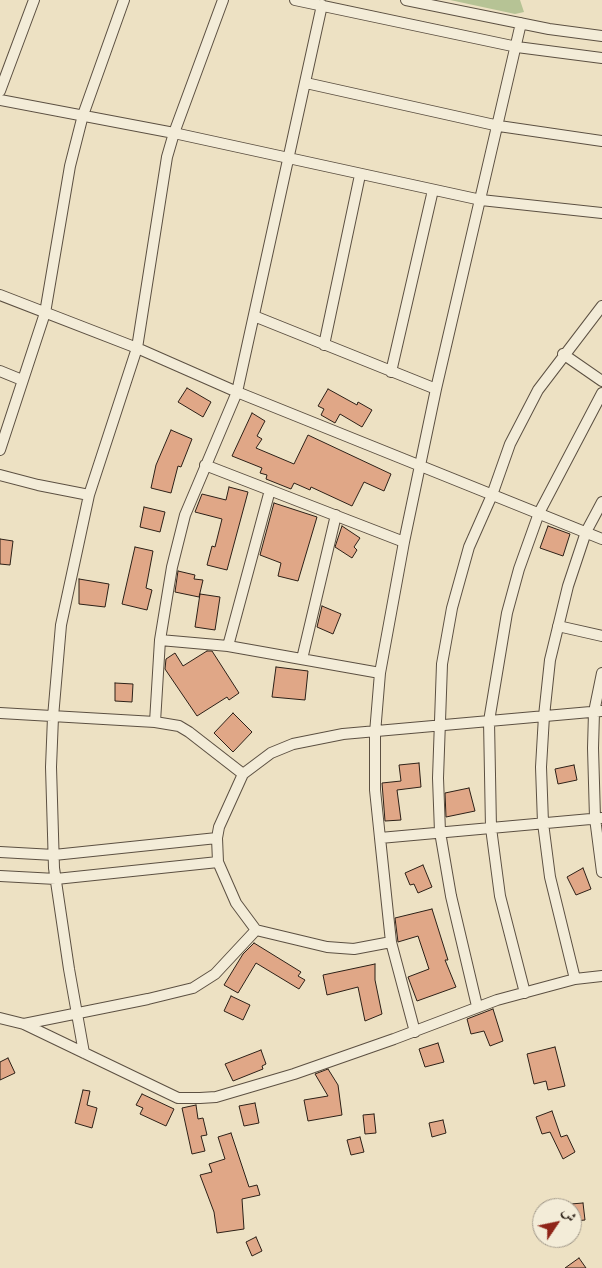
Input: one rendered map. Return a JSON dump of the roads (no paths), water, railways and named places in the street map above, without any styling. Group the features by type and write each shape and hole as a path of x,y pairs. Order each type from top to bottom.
{"street":[{"path":"0,91 34,0"},
{"path":"0,450 45,313 70,166 83,115 124,0"},
{"path":"84,1053 76,1014 54,856 51,767 52,717 61,626 89,495 137,348 162,182 174,133 223,0"},
{"path":"295,0 517,47 602,58"},
{"path":"406,0 549,29 602,36"},
{"path":"155,722 160,640 172,567 185,515 237,392 322,5"},
{"path":"415,1032 391,942 374,790 375,732 380,673 404,542 436,389 517,47 521,23"},
{"path":"306,83 498,126 602,141"},
{"path":"0,100 174,133 481,200 602,213"},
{"path":"324,345 360,175"},
{"path":"391,372 433,190"},
{"path":"0,296 137,348 237,392 602,539"},
{"path":"477,1006 451,896 440,832 438,778 442,664 452,608 469,548 492,495 510,444 538,390 563,354 602,306"},
{"path":"254,316 436,389"},
{"path":"563,354 602,381"},
{"path":"0,371 22,380"},
{"path":"524,993 500,896 491,828 489,721 507,613 519,569 539,513 602,393"},
{"path":"205,465 404,542"},
{"path":"0,475 38,486 89,495"},
{"path":"228,646 270,490"},
{"path":"575,979 550,877 543,823 541,767 550,660 568,586 586,532 602,502"},
{"path":"302,659 336,515"},
{"path":"558,626 602,636"},
{"path":"160,640 228,646 380,673"},
{"path":"602,673 598,712 599,818 602,872"},
{"path":"391,942 354,950 327,947 256,930 236,903 218,862 217,838 219,826 243,774 271,753 293,744 343,734 598,712"},
{"path":"0,713 155,722 179,726 243,774"},
{"path":"380,838 599,818"},
{"path":"0,852 54,856 217,838"},
{"path":"0,876 56,879 218,862"},
{"path":"24,1024 148,1000 198,985 215,974 256,930"},
{"path":"0,1018 24,1024 178,1098 216,1097 294,1074 415,1032 477,1006 575,979 602,976"}]}
